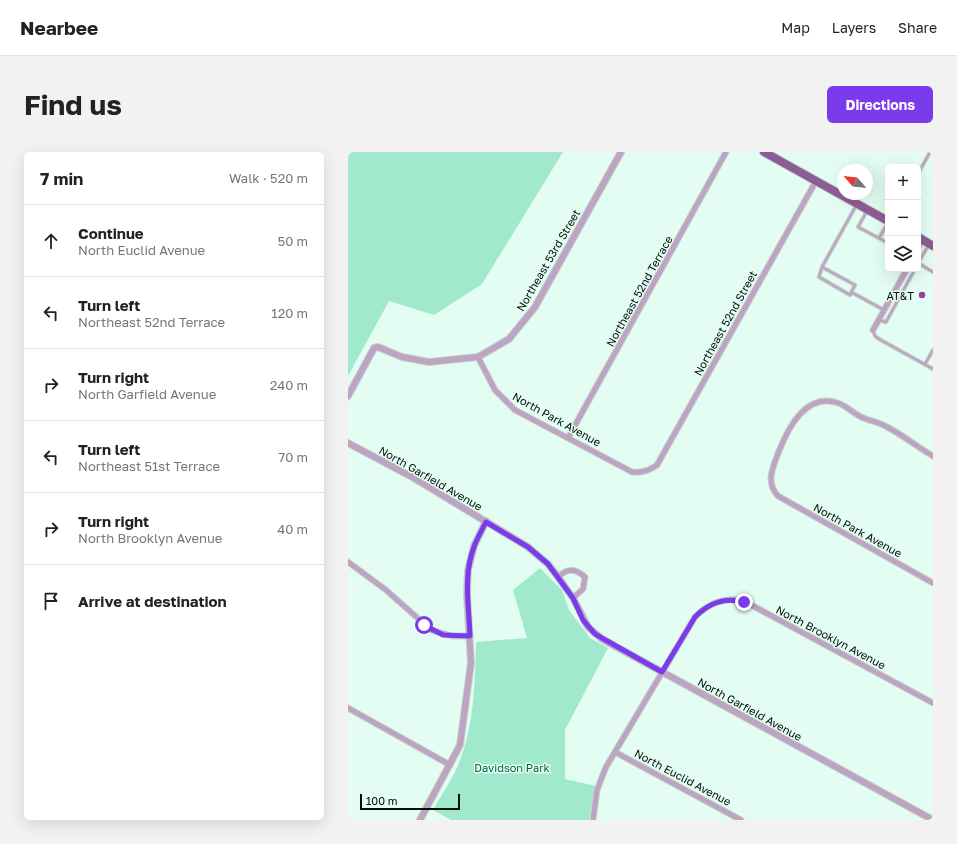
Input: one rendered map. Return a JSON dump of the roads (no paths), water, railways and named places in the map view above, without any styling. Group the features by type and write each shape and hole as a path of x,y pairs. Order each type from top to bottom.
{"main road":[{"path":"764,152 885,220"}],"street":[{"name":"Northeast 53rd Street","path":"348,396 374,348 378,347 402,357 423,362 478,357 509,339 535,307 621,152"},
{"name":"Northeast 52nd Terrace","path":"568,438 726,152"},
{"name":"Northeast 52nd Street","path":"647,470 657,465 816,181"},
{"path":"873,330 905,272"},
{"name":"North Park Avenue","path":"478,357 495,390 507,404 632,472 647,470"},
{"name":"North Park Avenue","path":"933,456 885,426 861,417 842,404 820,402 810,406 802,412 786,432 771,474 771,484 778,496 933,583"},
{"name":"North Garfield Avenue","path":"348,443 412,477 528,547 548,564 573,598 583,620 595,634 933,820"},
{"path":"420,820 460,745 471,663 467,594 468,570 474,546 486,522"},
{"path":"348,562 386,590 431,630 452,636 470,636"},
{"path":"558,577 565,571 571,569 579,572 585,577 582,589 573,598"},
{"name":"North Brooklyn Avenue","path":"662,672 695,617 702,610 716,602 729,600 744,602 933,703"},
{"path":"593,820 595,799 600,782 615,752 662,672"},
{"path":"348,708 450,765"},
{"name":"North Euclid Avenue","path":"615,752 741,820"}],"lane":[{"path":"921,168 930,152"},
{"path":"822,266 855,286 850,295 820,278 822,266 857,204"},
{"path":"868,210 858,227 885,241"},
{"path":"879,238 885,227"},
{"path":"921,255 926,242"},
{"path":"921,265 933,272"},
{"path":"879,320 886,322 912,272"},
{"path":"851,292 884,310"},
{"path":"873,330 873,333 879,339 933,369"},
{"path":"925,364 933,351"}],"place":[{"name":"AT&T","path":"922,295"}],"park label":[{"name":"Davidson Park","path":"512,767"}]}
